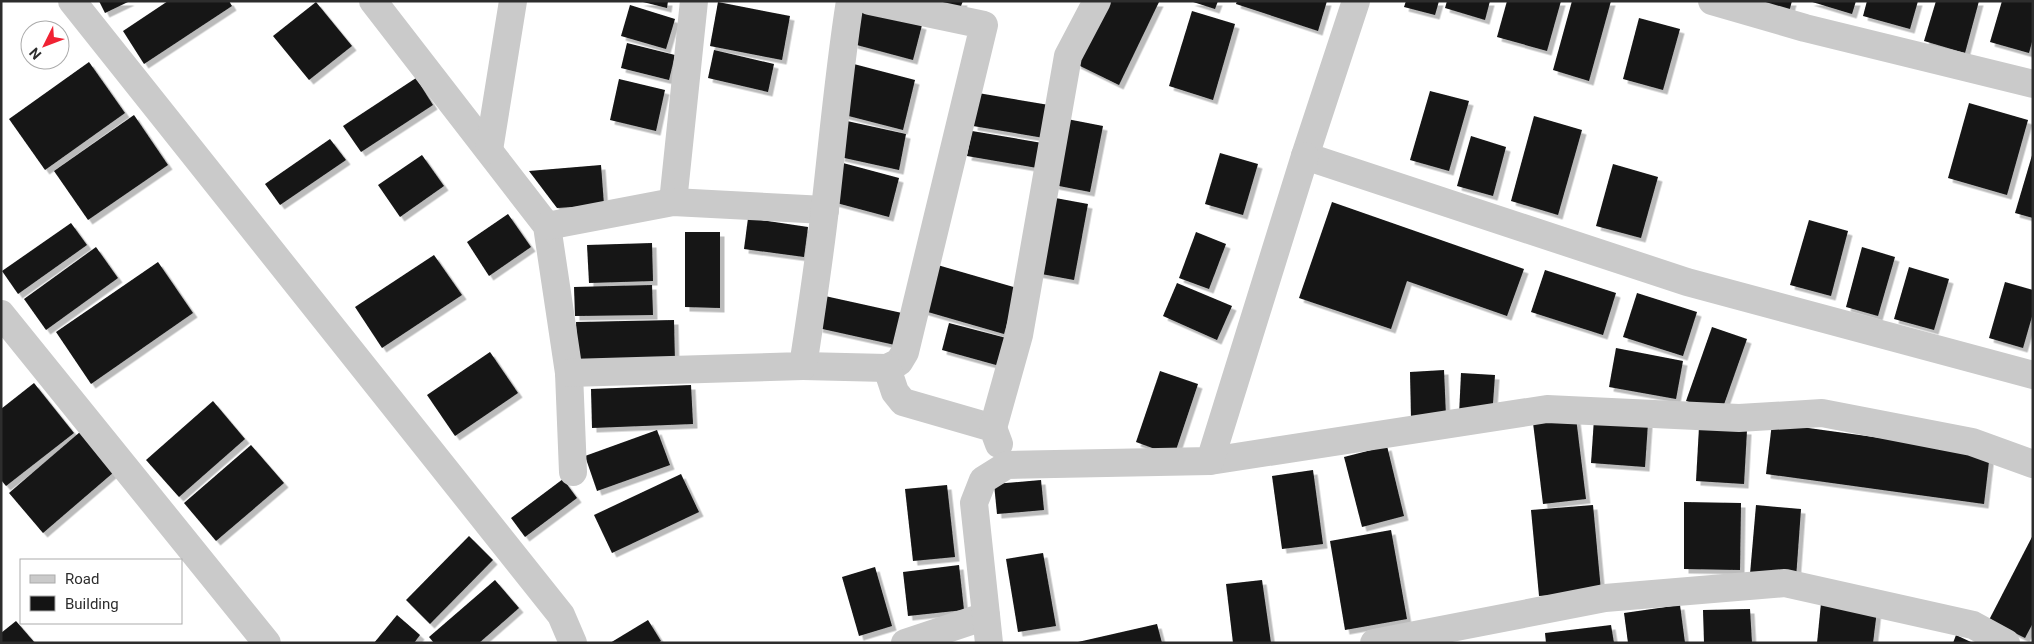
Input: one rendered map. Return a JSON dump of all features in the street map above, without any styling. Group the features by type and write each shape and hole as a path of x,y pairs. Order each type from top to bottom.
{"street":[{"path":"72,1 561,615 573,643"},
{"path":"373,1 547,226 569,373 573,472"},
{"path":"489,150 514,1"},
{"path":"673,202 694,1"},
{"path":"803,366 825,210 842,52 850,1"},
{"path":"569,373 803,366 887,368 899,362 906,352 984,25 870,1"},
{"path":"1007,465 993,428 1019,334 1068,56 1097,1"},
{"path":"1210,462 1305,156 1356,1"},
{"path":"1712,1 1805,28 2033,84"},
{"path":"1305,156 1687,282 2033,375"},
{"path":"547,226 673,202 825,210"},
{"path":"1,314 267,643"},
{"path":"887,368 895,392 903,402 993,428"},
{"path":"989,643 974,503 983,480 1007,465 1210,462 1547,409 1739,418 1822,413 1972,442 2033,464"},
{"path":"1374,643 1605,598 1785,583 1973,624 2006,643"},
{"path":"905,643 986,616"}],"building":[{"path":"99,1 130,1 105,13"},
{"path":"168,1 229,1 232,6 144,64 123,31"},
{"path":"639,1 668,1 667,8"},
{"path":"920,1 963,1 957,16"},
{"path":"1106,1 1159,2 1119,85 1076,64"},
{"path":"1190,1 1218,1 1215,9"},
{"path":"1237,1 1327,1 1318,31 1236,4"},
{"path":"1406,1 1439,1 1435,15 1404,7"},
{"path":"1447,1 1490,1 1485,20 1445,8"},
{"path":"1507,1 1561,1 1547,51 1497,37"},
{"path":"1572,1 1611,1 1589,81 1553,70"},
{"path":"1754,1 1792,1 1789,12"},
{"path":"1809,1 1856,1 1852,14"},
{"path":"1867,1 1918,1 1910,29 1863,16"},
{"path":"1936,1 1979,1 1965,53 1924,41"},
{"path":"2002,1 2033,1 2033,38 2029,53 1990,42"},
{"path":"316,2 352,46 309,80 273,36"},
{"path":"718,2 790,16 782,60 710,46"},
{"path":"630,5 675,19 666,49 621,36"},
{"path":"862,9 922,25 913,60 853,44"},
{"path":"1192,11 1235,24 1213,100 1169,86"},
{"path":"1639,18 1680,29 1663,90 1623,79"},
{"path":"627,43 675,55 669,80 621,68"},
{"path":"714,50 774,64 768,92 708,78"},
{"path":"89,62 125,113 45,170 9,119"},
{"path":"850,63 915,80 903,130 837,113"},
{"path":"416,78 433,105 361,152 343,126"},
{"path":"619,79 665,90 656,131 610,120"},
{"path":"1430,91 1469,101 1449,171 1410,160"},
{"path":"978,93 1049,105 1044,138 973,126"},
{"path":"1969,103 2028,120 2007,195 1948,178"},
{"path":"134,115 168,165 88,220 54,171"},
{"path":"1534,116 1582,130 1558,215 1511,201"},
{"path":"1067,119 1103,126 1090,192 1054,185"},
{"path":"847,121 906,134 899,170 840,157"},
{"path":"972,131 1048,144 1043,169 967,156"},
{"path":"1471,136 1506,147 1493,196 1457,186"},
{"path":"330,139 346,160 280,205 265,184"},
{"path":"2033,152 2033,218 2015,213"},
{"path":"1220,153 1258,164 1243,215 1205,204"},
{"path":"422,155 444,186 400,217 378,185"},
{"path":"843,163 899,178 889,217 833,202"},
{"path":"1613,164 1658,177 1641,238 1596,226"},
{"path":"601,165 604,205 557,208 529,171"},
{"path":"1050,197 1088,204 1074,280 1036,273"},
{"path":"1332,202 1524,269 1507,316 1407,281 1391,329 1299,298"},
{"path":"508,214 531,247 489,276 467,242"},
{"path":"748,218 808,227 804,257 744,249"},
{"path":"1809,220 1848,231 1831,296 1790,285"},
{"path":"71,223 87,245 18,294 2,271"},
{"path":"685,232 720,232 720,308 685,307"},
{"path":"1196,232 1226,244 1209,289 1179,278"},
{"path":"652,243 653,281 589,283 587,245"},
{"path":"96,247 118,278 46,330 24,299"},
{"path":"1862,247 1895,257 1878,316 1846,307"},
{"path":"434,255 462,295 382,348 355,307"},
{"path":"158,262 193,313 91,384 56,332"},
{"path":"934,264 1017,288 1004,334 921,310"},
{"path":"1909,267 1949,279 1934,330 1894,319"},
{"path":"1545,270 1616,293 1603,335 1531,312"},
{"path":"2005,282 2033,290 2033,313 2023,348 1989,338"},
{"path":"1177,283 1232,306 1217,340 1163,316"},
{"path":"652,285 653,315 575,316 574,287"},
{"path":"1637,293 1697,312 1683,356 1623,337"},
{"path":"825,296 902,313 895,345 818,328"},
{"path":"674,320 675,364 578,366 576,322"},
{"path":"949,323 1014,340 1007,368 942,350"},
{"path":"1712,327 1747,339 1721,413 1686,401"},
{"path":"1616,348 1683,361 1676,399 1609,387"},
{"path":"490,352 518,393 455,436 427,395"},
{"path":"1444,370 1446,417 1411,419 1410,372"},
{"path":"1160,371 1198,384 1174,456 1136,442"},
{"path":"1461,373 1495,375 1492,417 1459,415"},
{"path":"34,383 74,433 6,486 1,480 1,409"},
{"path":"691,385 693,424 592,428 591,389"},
{"path":"213,401 245,439 179,497 146,460"},
{"path":"1576,418 1586,499 1543,504 1533,423"},
{"path":"1594,419 1648,423 1645,467 1591,463"},
{"path":"1772,423 1990,453 1984,504 1766,474"},
{"path":"1699,427 1747,430 1744,484 1696,481"},
{"path":"657,430 670,465 597,491 585,456"},
{"path":"80,432 114,472 43,533 9,493"},
{"path":"251,445 284,483 216,541 184,503"},
{"path":"1387,446 1404,516 1362,527 1344,457"},
{"path":"1313,470 1323,544 1282,549 1272,476"},
{"path":"681,474 699,512 612,553 594,515"},
{"path":"563,479 577,498 525,537 511,518"},
{"path":"1041,480 1044,510 997,514 994,484"},
{"path":"947,485 955,557 913,561 905,489"},
{"path":"1684,502 1741,503 1740,570 1684,569"},
{"path":"1593,505 1601,591 1539,596 1531,510"},
{"path":"1756,505 1801,509 1796,578 1750,574"},
{"path":"1391,530 1407,619 1345,630 1330,541"},
{"path":"2033,535 2033,623 2025,638 1989,620"},
{"path":"469,536 493,560 430,624 406,600"},
{"path":"1043,553 1056,626 1018,632 1006,559"},
{"path":"959,565 964,610 908,616 903,572"},
{"path":"875,567 892,626 859,636 842,577"},
{"path":"495,580 519,608 479,643 434,643 429,637"},
{"path":"1262,580 1271,643 1233,643 1226,584"},
{"path":"1821,603 1877,610 1873,643 1817,643"},
{"path":"1680,605 1685,643 1628,643 1624,613"},
{"path":"1750,609 1752,643 1704,643 1703,610"},
{"path":"397,615 420,635 414,643 374,643"},
{"path":"648,620 661,641 658,643 610,643"},
{"path":"16,621 35,643 1,643 1,633"},
{"path":"1157,624 1162,643 1078,643 1078,642"},
{"path":"1611,625 1614,643 1546,643 1545,633"},
{"path":"1956,635 1973,643 1953,643"}]}
